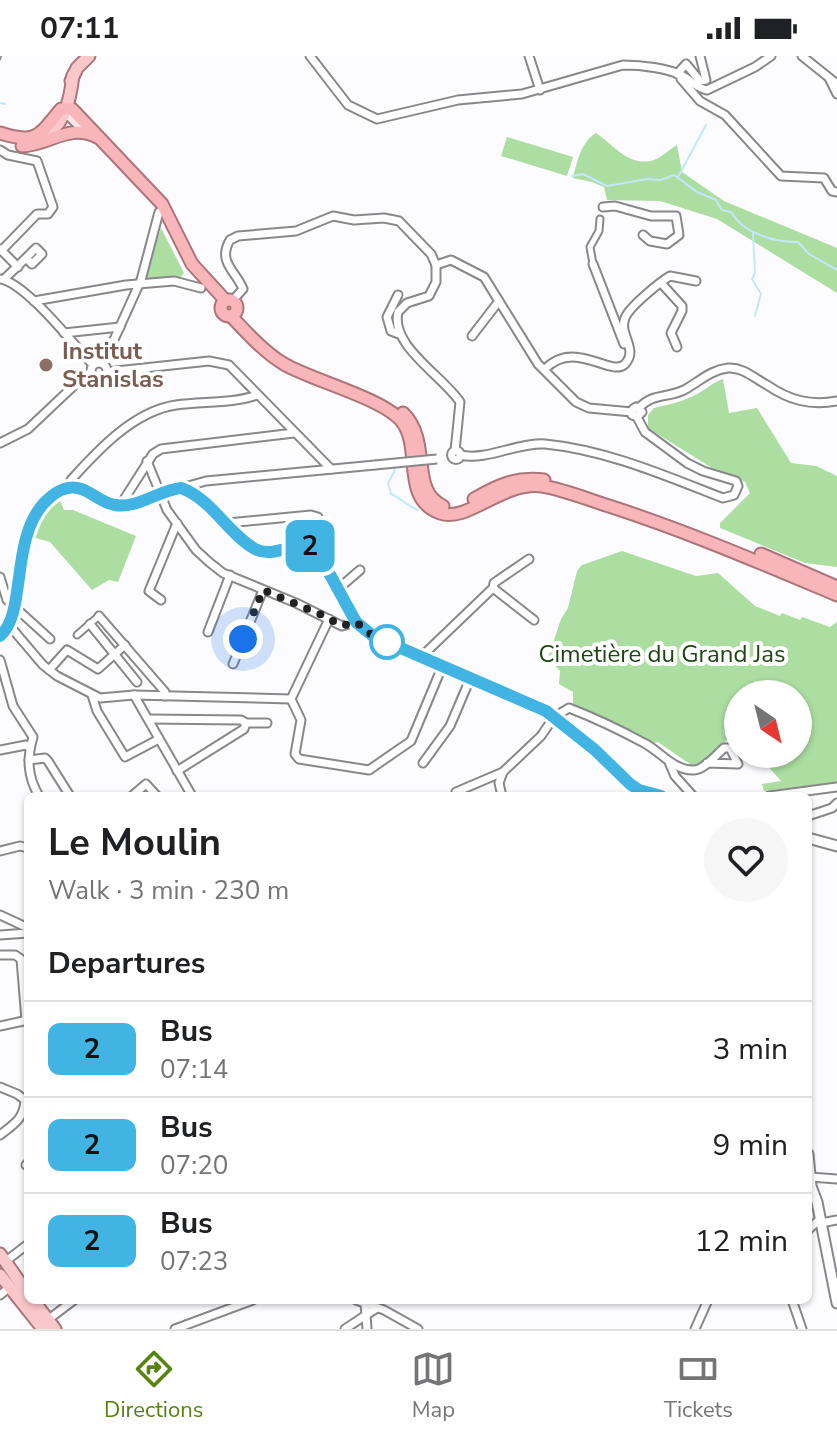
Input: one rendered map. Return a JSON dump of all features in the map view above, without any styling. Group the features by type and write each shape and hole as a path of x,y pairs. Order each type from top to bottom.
{"highway":[{"path":"0,133 31,139 64,110 101,139 155,198 162,219 201,288 293,363 403,413 413,424 418,437 424,487 437,504 460,506 490,489 518,480 548,480 669,519 837,587"},
{"path":"0,141 32,145 67,132 88,132 101,139"},
{"path":"162,219 196,270 229,309 284,364 379,406 400,420 409,435 418,493 428,507 439,513 460,514 508,490 542,486 640,516 837,595"}],"main road":[{"path":"32,145 43,139 64,110 73,75 89,56"},
{"path":"64,110 88,132"},
{"path":"3,1258 15,1286"},
{"path":"0,1275 15,1286"},
{"path":"29,1304 47,1326"},
{"path":"35,1304 47,1326"}],"street":[{"path":"310,56 348,105 377,119 458,100 540,90 623,65 677,74 707,90 771,56"},
{"path":"529,56 540,90"},
{"path":"677,74 686,64 700,81 706,80 700,56"},
{"path":"802,56 837,84"},
{"path":"677,74 700,101 725,115 781,176 824,178 832,191 837,192"},
{"path":"828,76 837,94"},
{"path":"0,150 8,155 34,158 52,200 52,211 37,214 1,250 18,267"},
{"path":"603,207 615,206 651,216 676,216 679,235 667,244 650,241 643,235"},
{"path":"229,309 243,289 227,267 225,256 230,240 246,235 296,231 329,216 364,220 384,218 399,221 431,254 436,265 433,290 424,299 407,303 398,312 399,334"},
{"path":"26,258 2,279 16,285 34,301 64,333 98,380 103,378 162,219"},
{"path":"600,219 599,231 590,247 593,264 629,357"},
{"path":"436,265 451,260 484,277 538,364 582,406 636,412"},
{"path":"545,369 554,362 577,356 620,368 631,351 624,318 665,278 675,275 696,281"},
{"path":"34,301 174,281 201,288"},
{"path":"661,283 682,306 671,333 677,347"},
{"path":"398,295 384,317 391,331 399,334 460,402 456,454"},
{"path":"472,336 499,301"},
{"path":"64,333 120,327"},
{"path":"0,443 28,429 92,369 220,361 229,365 331,469"},
{"path":"636,412 650,398 682,391 711,373 728,368 752,375 796,401 814,404 837,401"},
{"path":"0,636 9,625 30,523 46,501 68,488 81,469 108,442 156,411 173,405 257,395"},
{"path":"68,488 83,489 109,504 123,506 206,481 437,459 456,454 478,456 542,444 591,452 649,469 723,498 729,498 737,491 736,481 687,463 645,432 636,412"},
{"path":"123,506 147,461 153,454 169,447 294,433"},
{"path":"147,461 159,493 177,523 200,554 215,568 344,627 356,622"},
{"path":"181,488 195,495 262,552 310,546 317,551 356,622 373,636 546,711 642,792"},
{"path":"228,523 311,515 318,517 310,546"},
{"path":"161,600 150,594 150,586 177,523"},
{"path":"421,657 493,588 494,583 529,559"},
{"path":"338,589 360,570"},
{"path":"208,632 230,575"},
{"path":"0,577 7,600 29,616 50,639"},
{"path":"493,588 534,620"},
{"path":"233,664 263,590"},
{"path":"0,607 13,606"},
{"path":"77,635 99,616 165,692 165,696"},
{"path":"329,619 291,699 301,720 296,757 369,770 411,741 442,667"},
{"path":"90,624 137,682"},
{"path":"9,625 49,670 66,683 100,698 134,695 291,699"},
{"path":"49,670 66,647 98,669 125,645"},
{"path":"0,660 13,706 33,737 29,760 30,781 34,792"},
{"path":"423,763 450,726 470,679"},
{"path":"92,695 97,711 125,757 159,739"},
{"path":"134,695 190,792"},
{"path":"456,792 503,772 564,709 574,710 649,745 669,762 695,771 707,763"},
{"path":"148,719 267,723"},
{"path":"177,771 244,729 246,723"},
{"path":"0,750 29,747"},
{"path":"29,760 45,758 67,792"},
{"path":"669,762 675,776 689,792"},
{"path":"501,792 499,783 503,772"},
{"path":"137,792 146,784 153,792"},
{"path":"472,785 475,792"},
{"path":"799,792 837,787"},
{"path":"812,815 832,808 837,803"},
{"path":"812,839 837,846"},
{"path":"0,851 24,847"},
{"path":"0,915 24,928"},
{"path":"0,935 24,931"},
{"path":"0,955 15,955 21,959 24,990"},
{"path":"0,1026 24,1021"},
{"path":"1,1089 24,1099"},
{"path":"0,1135 24,1112"},
{"path":"812,1177 837,1179"},
{"path":"812,1201 821,1221 837,1303"},
{"path":"812,1227 821,1221 837,1220"},
{"path":"3,1258 24,1246"},
{"path":"47,1326 70,1304"},
{"path":"175,1329 242,1304"},
{"path":"362,1304 367,1329"},
{"path":"366,1304 418,1329"},
{"path":"695,1329 706,1304"},
{"path":"793,1304 802,1329"},
{"path":"345,1329 377,1308"}],"green space":[{"path":"596,133 622,154 637,161 654,160 677,145 682,172 724,201 837,248 837,293 717,219 660,201 607,200 604,187 573,178 583,147"},
{"path":"507,137 573,157 567,176 501,156"},
{"path":"161,228 184,273 180,278 143,281"},
{"path":"723,379 729,413 757,408 791,463 816,466 837,476 837,567 805,563 720,528 720,523 750,493 745,482 712,468 648,428 648,415 654,408 688,398"},
{"path":"58,496 64,510 73,510 136,536 118,582 109,580 92,590 50,542 28,536 42,511"},
{"name":"Cimetière du Grand Jas","path":"622,551 696,576 718,573 755,606 780,616 782,613 800,620 802,617 830,627 837,622 837,782 764,791 762,784 781,781 769,768 812,768 812,680 724,680 724,743 697,769 658,742 654,743 573,705 573,692 559,684 560,671 548,658 561,619 568,608 577,571 582,565"}],"waterway":[{"path":"0,103 5,104"},
{"path":"678,177 706,125"},
{"path":"572,176 583,174 607,186 647,179 661,180 674,175 697,192 716,200 722,210 731,212 752,231 770,238 798,242 809,254 837,270"},
{"path":"753,234 755,273 752,279 761,294 755,316"},
{"path":"395,470 388,483 391,494 418,510"}],"railway":[{"path":"0,60 1,56"}],"bus line":[{"name":"2","path":"0,636 8,628 13,613 25,536 39,509 54,494 62,489 78,488 91,492 109,504 123,506 181,488 195,495 255,549 268,552 310,546 317,551 363,630 546,711 595,750 630,784 646,792"}],"place":[{"name":"Institut Stanislas","path":"46,365"}],"route":[{"path":"243,639 263,590 342,626 348,627 356,622 363,630 387,642"}]}
